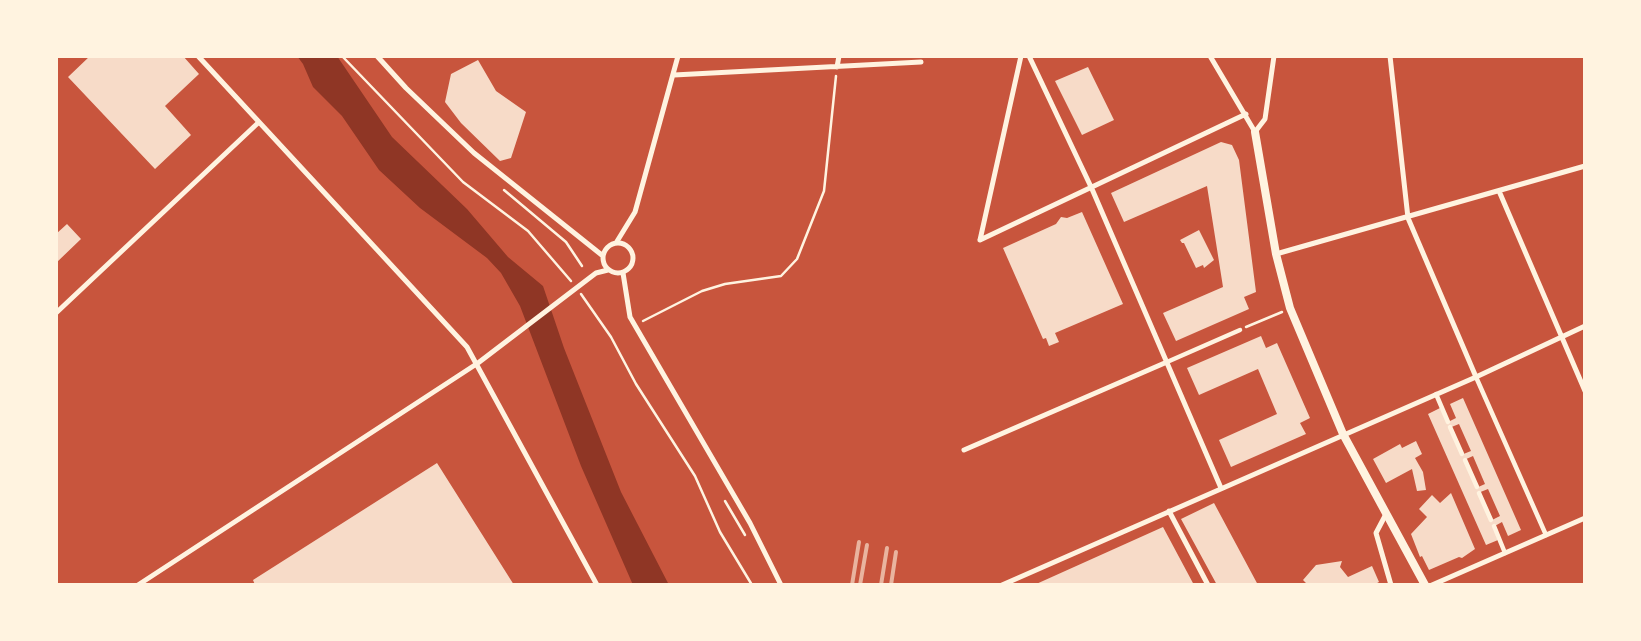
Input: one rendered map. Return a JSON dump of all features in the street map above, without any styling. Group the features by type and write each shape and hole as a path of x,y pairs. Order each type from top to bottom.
{"street":[{"path":"198,56 467,347 478,363 597,585"},
{"path":"378,56 406,88 474,153 603,256 608,270"},
{"path":"603,256 606,248 616,243 635,212 678,56"},
{"path":"837,67 839,56"},
{"path":"1021,56 980,240 1246,114"},
{"path":"1029,56 1092,188 1221,488"},
{"path":"1210,56 1255,132 1276,254 1290,308 1343,434 1424,585"},
{"path":"1255,132 1266,119 1274,56"},
{"path":"1390,56 1408,218 1546,535"},
{"path":"674,75 921,62"},
{"path":"56,313 259,122"},
{"path":"1276,254 1408,218 1585,166"},
{"path":"1498,191 1585,391"},
{"path":"138,585 478,363 596,273 608,270 618,274 623,273 632,266 633,255 628,246 616,243"},
{"path":"623,273 630,317 750,523 781,585"},
{"path":"1002,585 1476,377 1585,326"},
{"path":"964,450 1240,330"},
{"path":"1436,394 1462,454"},
{"path":"1465,460 1477,487"},
{"path":"1479,493 1491,520"},
{"path":"1169,511 1208,585"},
{"path":"1386,514 1376,533 1391,585"},
{"path":"1432,585 1585,518"},
{"path":"1494,526 1505,553"}],"path":[{"path":"635,325 702,291 725,284 781,276 797,260 824,191 837,67"},
{"path":"566,242 582,266"},
{"path":"1240,330 1290,308"}],"shaded area":[{"path":"297,56 337,56 392,137 467,209 508,257 543,286 564,348 621,492 669,585 633,585 581,466 520,306 501,273 487,258 420,208 379,170 342,116 313,87 303,64"}],"building":[{"path":"90,56 183,56 199,74 165,106 191,135 155,169 68,77"},
{"path":"478,60 496,91 526,112 511,158 500,161 461,123 445,102 451,74"},
{"path":"1088,67 1114,120 1082,135 1055,81"},
{"path":"1221,142 1232,145 1239,160 1256,292 1244,297 1249,309 1176,341 1163,313 1223,287 1207,186 1124,222 1111,193"},
{"path":"1082,212 1123,304 1055,333 1059,342 1049,346 1046,338 1043,339 1003,248 1056,224 1061,217 1067,218"},
{"path":"67,224 81,239 56,263 56,234"},
{"path":"1199,230 1214,260 1204,268 1203,265 1196,268 1184,243 1180,240"},
{"path":"1261,336 1266,348 1277,343 1310,418 1300,423 1306,434 1231,467 1219,440 1277,414 1258,369 1199,395 1187,368"},
{"path":"1463,398 1521,530 1508,536 1502,522 1493,527 1498,540 1486,545 1428,414 1440,408 1448,422 1456,418 1450,404","holes":["1459,424 1471,451 1461,455 1449,428","1473,456 1485,484 1476,488 1464,460","1488,489 1500,516 1490,521 1478,493"]},
{"path":"1416,441 1422,454 1415,458 1423,472 1426,490 1417,491 1412,469 1386,483 1373,459 1400,444 1402,448"},
{"path":"437,463 514,585 255,585 253,580"},
{"path":"1451,493 1475,549 1462,558 1459,557 1429,570 1422,556 1420,557 1411,534 1427,517 1419,509 1432,495 1440,503"},
{"path":"1214,503 1258,585 1217,585 1181,519"},
{"path":"1163,527 1194,585 1034,585"},
{"path":"1342,561 1340,567 1348,577 1372,566 1379,582 1373,585 1308,585 1303,580 1316,565"}],"railway":[{"path":"852,585 859,542"},
{"path":"860,585 867,545"},
{"path":"881,585 887,548"},
{"path":"891,585 896,552"}]}
